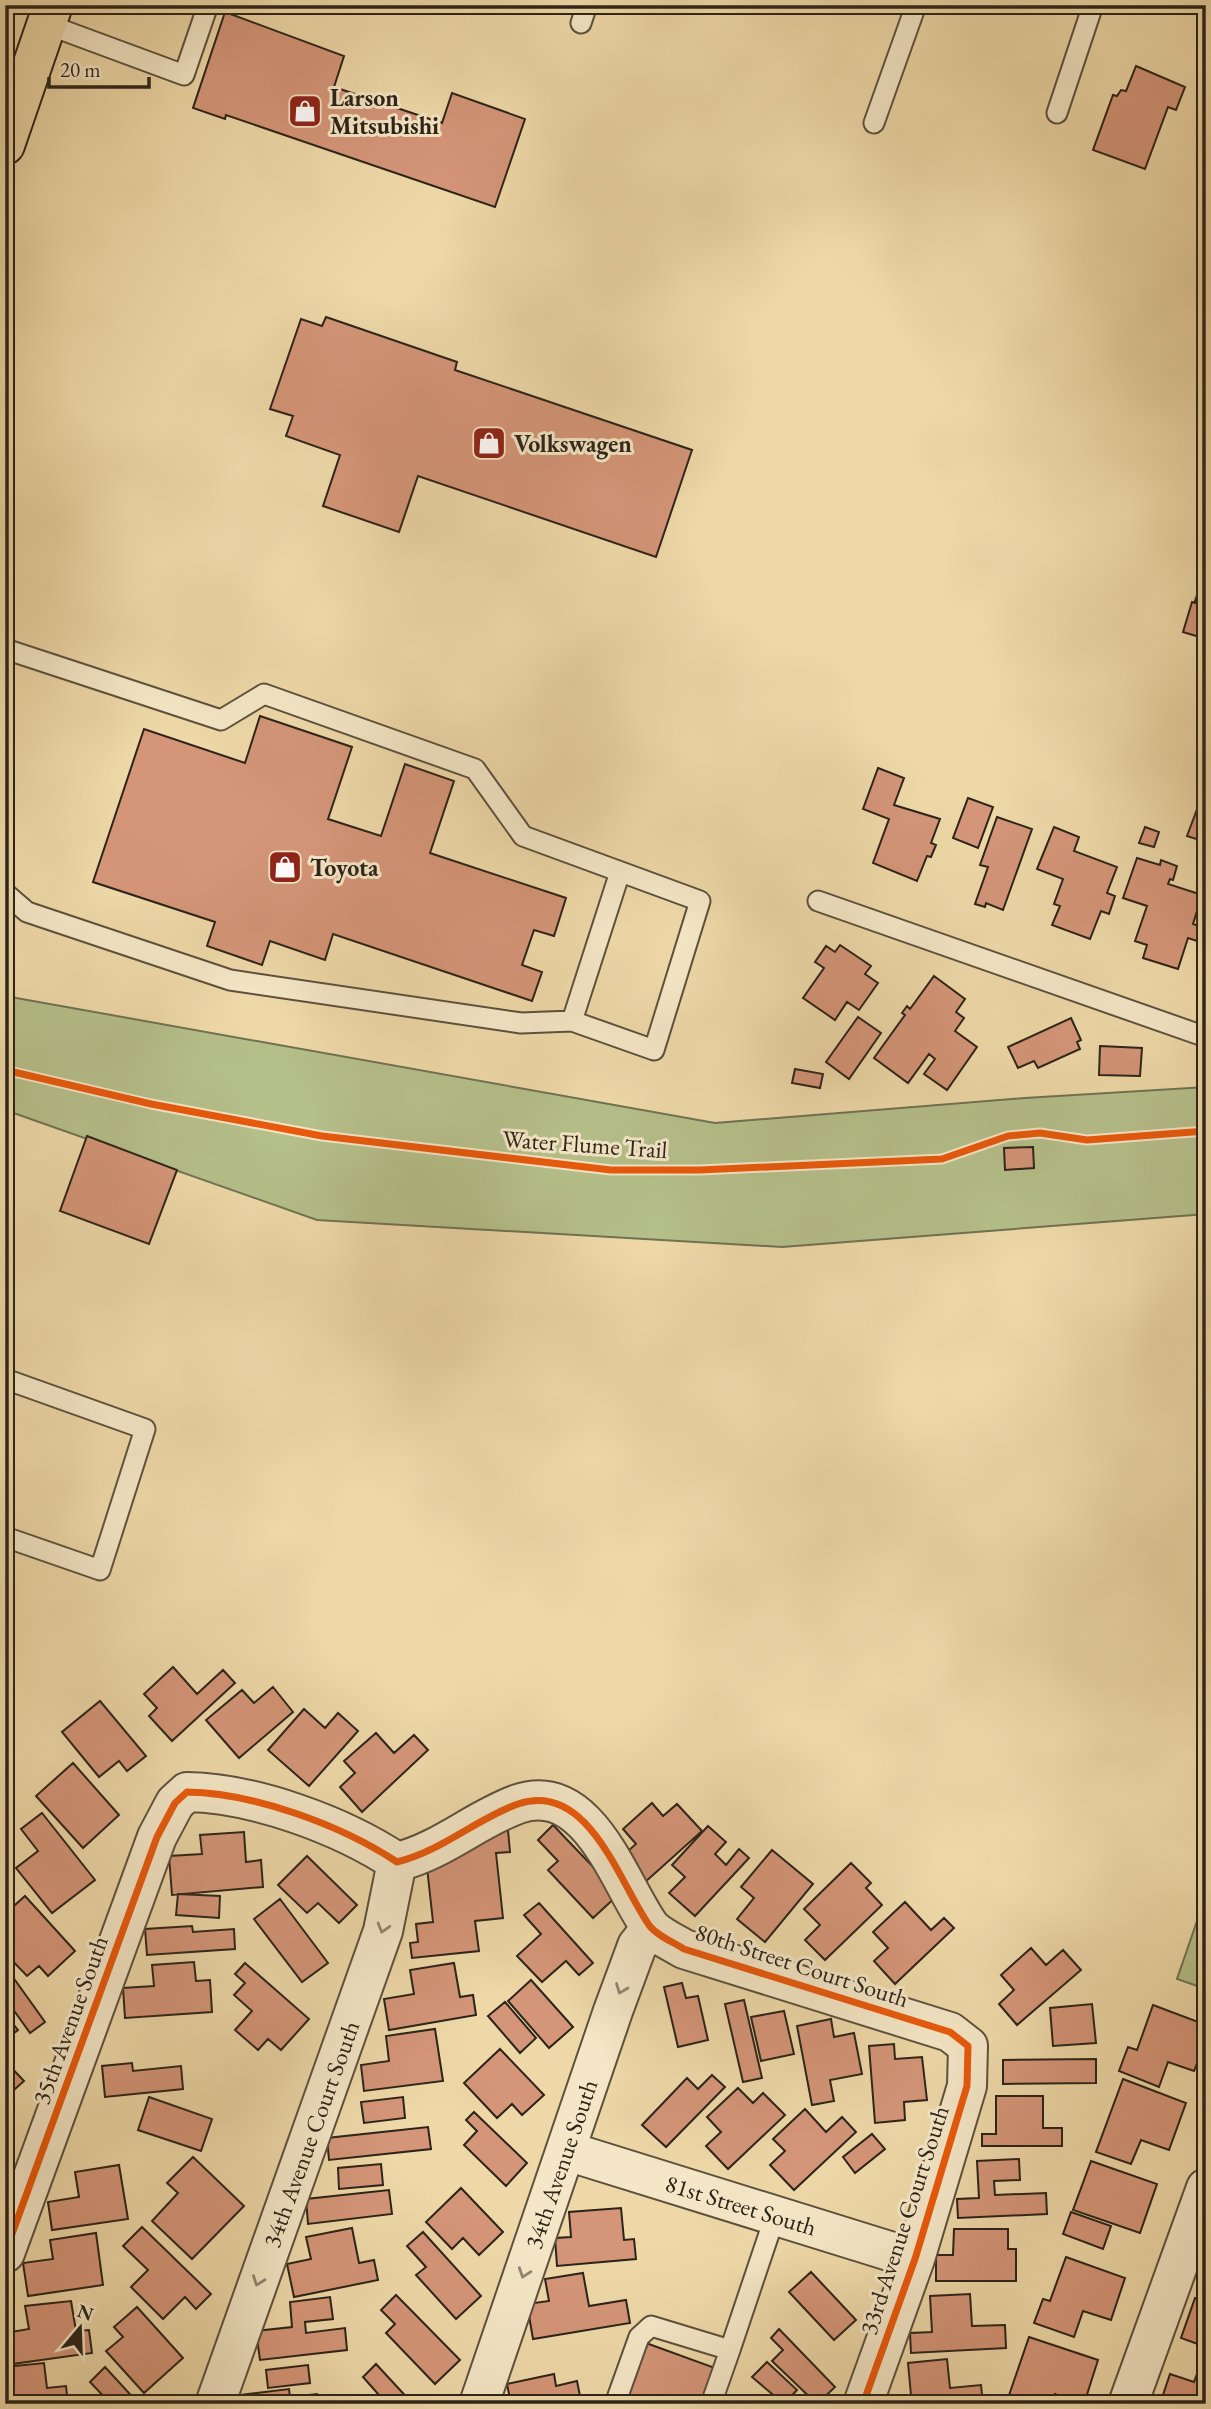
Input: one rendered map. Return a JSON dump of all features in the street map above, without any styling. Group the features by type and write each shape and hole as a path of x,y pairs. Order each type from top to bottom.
{"main road":[{"path":"5,145 49,15"}],"street":[{"name":"35th Avenue South","path":"5,2253 157,1837 175,1803 187,1792 238,1796 332,1829 376,1848 397,1861"},
{"name":"80th Street Court South","path":"397,1861 425,1855 520,1803 563,1806 584,1821 651,1928 684,1950 950,2032 968,2046"},
{"name":"34th Avenue Court South","path":"215,2404 383,1931 397,1861"},
{"name":"34th Avenue South","path":"479,2404 613,2011 638,1946 651,1928"},
{"name":"33rd Avenue Court South","path":"863,2404 915,2259 967,2086 968,2046"},
{"name":"81st Street South","path":"567,2151 915,2259"},
{"path":"1128,2404 1206,2188"}],"lane":[{"path":"49,15 184,75 208,5"},
{"path":"874,123 916,5"},
{"path":"1057,113 1093,5"},
{"path":"5,649 221,719 264,694 454,761 475,769 523,836 701,901 654,1050 572,1021 521,1023 230,980 27,912 5,893"},
{"path":"572,1021 620,872"},
{"path":"818,901 1206,1037"},
{"path":"5,1379 145,1429 100,1570 5,1537"},
{"path":"711,2404 775,2216"},
{"path":"615,2404 639,2337 651,2326 730,2350"}],"green space":[{"path":"5,996 715,1123 1025,1098 1206,1087 1206,1214 782,1247 317,1220 5,1110"},
{"path":"1206,1895 1206,1989 1177,1979"}],"building":[{"path":"1184,5 1206,5 1206,13"},
{"name":"Larson Mitsubishi","path":"225,12 344,56 334,87 442,123 452,93 525,119 495,207 226,115 225,119 193,108"},
{"path":"1136,66 1185,87 1176,110 1168,107 1145,169 1093,150 1113,95 1117,96 1121,90 1126,91"},
{"name":"Volkswagen","path":"326,317 457,362 455,370 692,450 656,557 418,476 399,532 323,506 340,455 286,436 293,416 270,409 301,319 322,326"},
{"path":"1200,586 1206,588 1206,604 1195,601"},
{"path":"1192,602 1206,606 1206,639 1183,632"},
{"name":"Toyota","path":"260,716 352,747 328,819 381,836 405,764 454,781 430,853 566,898 554,936 534,930 522,965 542,972 532,1001 333,934 325,960 270,941 262,965 207,946 215,922 93,882 144,729 245,763"},
{"path":"878,768 904,778 894,805 940,819 931,843 936,845 931,857 927,856 917,881 873,863 889,819 863,809"},
{"path":"968,798 993,807 978,848 953,838"},
{"path":"1199,804 1206,806 1206,842 1187,836"},
{"path":"997,817 1032,829 1003,910 986,903 985,907 975,904 988,867 980,865"},
{"path":"1054,827 1079,837 1074,851 1117,867 1107,893 1115,896 1109,914 1101,911 1090,939 1052,925 1060,906 1054,904 1063,879 1037,869"},
{"path":"1145,827 1159,832 1154,847 1139,843"},
{"path":"1137,858 1160,865 1161,860 1177,866 1173,880 1170,879 1168,884 1202,895 1193,924 1201,927 1197,941 1188,938 1178,969 1143,958 1147,945 1135,941 1147,906 1123,898"},
{"path":"840,945 871,966 865,974 878,983 859,1010 847,1002 835,1020 803,998 824,968 815,962 826,946 835,952"},
{"path":"934,976 965,999 956,1012 964,1018 955,1031 977,1047 947,1090 924,1074 935,1059 929,1054 908,1083 874,1058 905,1015 902,1013 907,1006 910,1009"},
{"path":"858,1017 881,1033 849,1079 826,1062"},
{"path":"1071,1018 1081,1040 1077,1042 1080,1049 1038,1068 1034,1061 1018,1068 1008,1047"},
{"path":"1100,1046 1142,1048 1140,1076 1099,1075"},
{"path":"795,1069 823,1074 820,1088 792,1083"},
{"path":"5,1127 11,1129 5,1144"},
{"path":"87,1136 177,1170 149,1244 60,1211"},
{"path":"1033,1147 1034,1168 1005,1170 1004,1148"},
{"path":"173,1667 197,1694 223,1670 235,1683 172,1741 149,1716 157,1708 144,1694"},
{"path":"273,1687 293,1712 239,1758 206,1720 242,1690 254,1703"},
{"path":"100,1701 146,1756 127,1771 119,1761 99,1777 62,1732"},
{"path":"304,1709 325,1728 338,1713 358,1731 309,1786 268,1750"},
{"path":"376,1733 394,1753 414,1735 428,1750 362,1812 340,1787 355,1773 344,1761"},
{"path":"73,1763 119,1815 83,1848 36,1796"},
{"path":"652,1803 663,1816 677,1804 702,1831 644,1883 621,1857 636,1844 623,1829"},
{"path":"42,1813 95,1880 52,1913 16,1868 38,1851 21,1829"},
{"path":"553,1825 619,1894 593,1918 548,1870 558,1861 538,1840"},
{"path":"708,1826 726,1842 715,1854 726,1865 739,1849 749,1858 695,1916 669,1893 685,1877 672,1865"},
{"path":"508,1830 510,1852 496,1853 503,1918 475,1921 479,1951 412,1958 410,1943 418,1942 416,1924 433,1922 426,1858 458,1836"},
{"path":"244,1832 246,1862 261,1860 263,1887 172,1895 169,1856 202,1854 200,1835"},
{"path":"772,1850 813,1884 765,1942 737,1919 754,1898 741,1887"},
{"path":"307,1856 357,1905 339,1923 318,1903 307,1913 278,1885"},
{"path":"851,1863 871,1883 866,1888 882,1905 825,1960 805,1940 820,1925 804,1909"},
{"path":"178,1894 220,1896 219,1918 176,1915"},
{"path":"25,1896 75,1951 48,1976 39,1966 27,1976 5,1953 5,1938 14,1930 5,1920 5,1914"},
{"path":"280,1899 328,1963 302,1982 254,1919"},
{"path":"905,1902 931,1930 944,1918 954,1928 895,1984 874,1961 888,1948 873,1932"},
{"path":"539,1903 593,1963 579,1975 566,1961 542,1982 517,1956 541,1934 524,1915"},
{"path":"192,1926 193,1932 234,1929 235,1949 147,1955 145,1929"},
{"path":"1031,1948 1046,1965 1063,1950 1081,1970 1017,2025 999,2004 1014,1990 1001,1975"},
{"path":"194,1962 196,1981 210,1980 212,2012 125,2018 123,1988 154,1986 152,1965"},
{"path":"245,1963 309,2019 281,2050 268,2039 258,2050 235,2030 252,2011 234,1995 245,1983 235,1974"},
{"path":"454,1963 460,1997 473,1995 476,2015 389,2030 384,1999 414,1994 410,1970"},
{"path":"5,1966 45,2022 30,2033 5,1998"},
{"path":"531,1980 573,2027 549,2048 508,2001"},
{"path":"682,1983 686,1998 698,1996 708,2040 678,2047 664,1987"},
{"path":"744,2000 762,2078 743,2082 725,2004"},
{"path":"505,2002 536,2038 520,2053 488,2016"},
{"path":"1092,2004 1096,2043 1053,2046 1050,2008"},
{"path":"1153,2005 1206,2025 1206,2041 1194,2071 1168,2062 1159,2087 1119,2071 1128,2047 1137,2050"},
{"path":"784,2011 794,2054 761,2061 751,2017"},
{"path":"5,2014 18,2030 5,2040"},
{"path":"831,2019 834,2037 854,2033 862,2074 830,2080 834,2101 812,2105 797,2026"},
{"path":"435,2029 443,2081 364,2091 361,2065 389,2061 386,2036"},
{"path":"894,2044 895,2059 922,2057 927,2100 904,2102 905,2120 875,2123 869,2046"},
{"path":"500,2049 544,2095 522,2115 512,2104 497,2118 464,2083"},
{"path":"1096,2059 1096,2083 1003,2084 1003,2060"},
{"path":"5,2061 24,2081 5,2098"},
{"path":"132,2063 133,2071 181,2066 183,2089 105,2097 102,2066"},
{"path":"712,2075 725,2087 666,2147 642,2125 687,2078 698,2089"},
{"path":"1123,2079 1186,2103 1169,2150 1141,2140 1131,2164 1096,2152"},
{"path":"738,2088 753,2103 763,2093 785,2115 728,2169 706,2146 721,2132 707,2117"},
{"path":"996,2096 1043,2096 1043,2128 1062,2128 1062,2146 982,2146 982,2134 996,2134"},
{"path":"149,2097 212,2119 201,2151 138,2130"},
{"path":"403,2097 405,2118 364,2123 361,2102"},
{"path":"805,2109 826,2132 842,2117 856,2132 794,2190 770,2165 785,2151 773,2139"},
{"path":"474,2112 527,2163 506,2186 464,2145 477,2131 466,2120"},
{"path":"428,2127 431,2149 329,2160 327,2138"},
{"path":"872,2134 885,2149 855,2173 843,2157"},
{"path":"193,2157 244,2206 192,2259 152,2221 178,2193 167,2183"},
{"path":"1019,2159 1020,2180 994,2181 995,2195 1046,2193 1047,2214 958,2218 957,2199 979,2198 977,2161"},
{"path":"1091,2161 1157,2184 1140,2233 1073,2210"},
{"path":"381,2164 383,2185 339,2189 338,2168"},
{"path":"119,2165 128,2219 52,2230 48,2202 79,2197 75,2172"},
{"path":"461,2188 503,2232 479,2255 463,2238 452,2249 426,2222"},
{"path":"389,2190 392,2214 308,2224 306,2199"},
{"path":"621,2208 624,2240 634,2239 636,2259 557,2266 555,2238 571,2237 569,2212"},
{"path":"1071,2212 1111,2226 1103,2249 1063,2234"},
{"path":"142,2227 211,2294 196,2309 185,2297 163,2319 131,2287 148,2270 123,2246"},
{"path":"352,2228 359,2263 374,2260 378,2280 294,2297 287,2264 311,2259 306,2237"},
{"path":"954,2229 1008,2229 1008,2249 1016,2249 1016,2281 936,2281 936,2255 953,2255"},
{"path":"423,2232 481,2296 456,2319 416,2275 426,2267 407,2246"},
{"path":"96,2233 103,2285 28,2296 23,2263 53,2259 50,2240"},
{"path":"1066,2257 1125,2278 1111,2320 1083,2311 1074,2337 1034,2323 1043,2299 1050,2301"},
{"path":"811,2272 856,2320 834,2340 789,2292"},
{"path":"583,2273 589,2306 626,2300 630,2323 533,2339 527,2304 549,2301 545,2279"},
{"path":"970,2294 972,2326 1005,2325 1006,2348 911,2353 910,2333 932,2332 930,2296"},
{"path":"396,2295 460,2360 435,2384 386,2333 395,2324 381,2310"},
{"path":"330,2297 333,2319 305,2322 306,2333 345,2328 347,2350 260,2360 256,2331 292,2327 290,2302"},
{"path":"1195,2298 1206,2302 1206,2347 1181,2338"},
{"path":"71,2301 76,2331 89,2330 92,2353 5,2365 5,2333 29,2329 25,2306"},
{"path":"137,2307 183,2358 144,2393 106,2351 123,2337 114,2327"},
{"path":"779,2329 835,2387 817,2404 772,2361 783,2350 771,2338"},
{"path":"1029,2337 1098,2360 1084,2404 1055,2394 1052,2404 1006,2404"},
{"path":"646,2343 715,2368 702,2404 624,2404"},
{"path":"1203,2357 1206,2358 1206,2404 1160,2404 1170,2374 1194,2382"},
{"path":"947,2359 950,2388 981,2385 983,2404 879,2404 879,2398 911,2395 908,2363"},
{"path":"767,2362 797,2390 784,2404 752,2377"},
{"path":"44,2363 47,2388 66,2386 68,2404 5,2404 5,2367"},
{"path":"376,2364 413,2404 370,2404 379,2395 363,2377"},
{"path":"308,2365 310,2383 268,2388 266,2370"},
{"path":"105,2367 139,2404 105,2404 108,2401 90,2382"},
{"path":"554,2374 556,2386 577,2381 581,2401 511,2404 507,2384"},
{"path":"289,2389 290,2397 317,2394 318,2404 240,2404 239,2395"}],"cycle path":[{"name":"Water Flume Trail","path":"5,1070 151,1104 322,1136 611,1170 700,1170 942,1159 1008,1136 1040,1133 1087,1140 1206,1131"},
{"path":"5,2253 157,1837 175,1803 187,1792 240,1798 296,1814 350,1836 397,1862 444,1843 503,1810 518,1804 542,1801 564,1807 582,1820 613,1861 649,1925 684,1949 950,2032 968,2046 967,2086 915,2259 863,2404"}],"place":[{"name":"Larson Mitsubishi","path":"305,111"},
{"name":"Volkswagen","path":"489,443"},
{"name":"Toyota","path":"285,867"}]}
